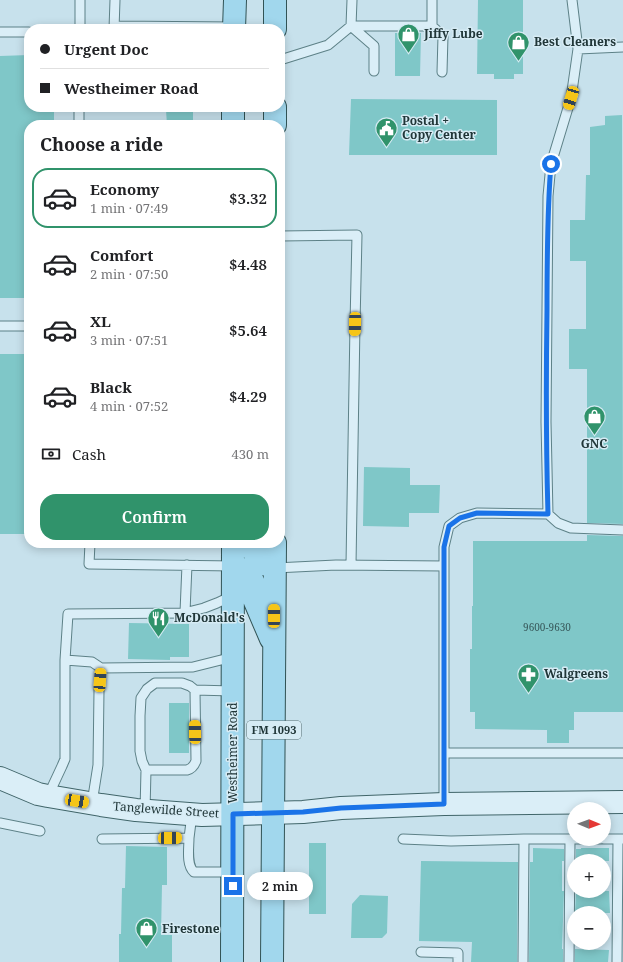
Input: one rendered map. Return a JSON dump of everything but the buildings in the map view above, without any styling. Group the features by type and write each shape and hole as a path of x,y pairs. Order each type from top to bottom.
{"main road":[{"path":"234,24 235,0"},
{"path":"274,0 275,24"},
{"name":"Westheimer Road","path":"232,962 234,548"},
{"path":"253,548 255,556 260,561 274,568"},
{"name":"FM 1093","path":"272,962 275,548"},
{"path":"234,566 246,571 251,576 254,584 253,597 275,647"}],"street":[{"name":"Tanglewilde Street","path":"0,778 38,794 48,796 145,810 192,814 303,812 341,808 444,804 623,802"}],"lane":[{"path":"80,0 80,24"},
{"path":"114,24 115,0"},
{"path":"351,26 352,0"},
{"path":"432,0 432,26 442,36 442,72"},
{"path":"548,514 546,414 548,196 551,164 571,98 578,49 572,0"},
{"path":"351,26 374,46 374,71"},
{"path":"285,58 328,45 351,26 432,26"},
{"path":"0,32 24,32"},
{"path":"578,49 623,47"},
{"path":"285,236 357,235 351,565"},
{"path":"0,326 24,326"},
{"path":"444,804 444,547 449,526 460,518 477,513 548,514 558,523 571,528 623,530"},
{"path":"90,548 89,564 234,566"},
{"path":"185,612 186,565"},
{"path":"274,568 351,565 444,566"},
{"path":"48,796 65,759 65,660 68,614 185,612 204,608 233,596"},
{"path":"65,660 92,662 101,668 193,668 233,657"},
{"path":"92,803 98,765 99,691 101,668"},
{"path":"145,810 146,770 140,751 140,716 141,698 147,689 155,683 182,683 195,690 233,691"},
{"path":"146,770 187,770 194,766 196,761 195,690"},
{"path":"444,753 623,753"},
{"path":"192,814 189,838 189,865 191,870 194,872 233,872"},
{"path":"0,823 40,831"},
{"path":"102,839 189,838"},
{"path":"402,839 451,841 524,839 567,840"},
{"path":"523,962 524,839"},
{"path":"617,962 620,839"},
{"path":"570,846 570,962"},
{"path":"421,952 458,953 458,962"}],"place":[{"name":"Jiffy Lube","path":"408,54"},
{"name":"Best Cleaners","path":"518,62"},
{"name":"Postal + Copy Center","path":"387,148"},
{"name":"GNC","path":"594,436"},
{"name":"McDonald's","path":"159,638"},
{"name":"Walgreens","path":"529,694"},
{"name":"Firestone","path":"146,948"}],"route":[{"path":"233,886 233,814 303,812 341,808 444,804 444,547 449,526 460,518 477,513 548,514 546,462 546,363 548,196 551,164"}]}
